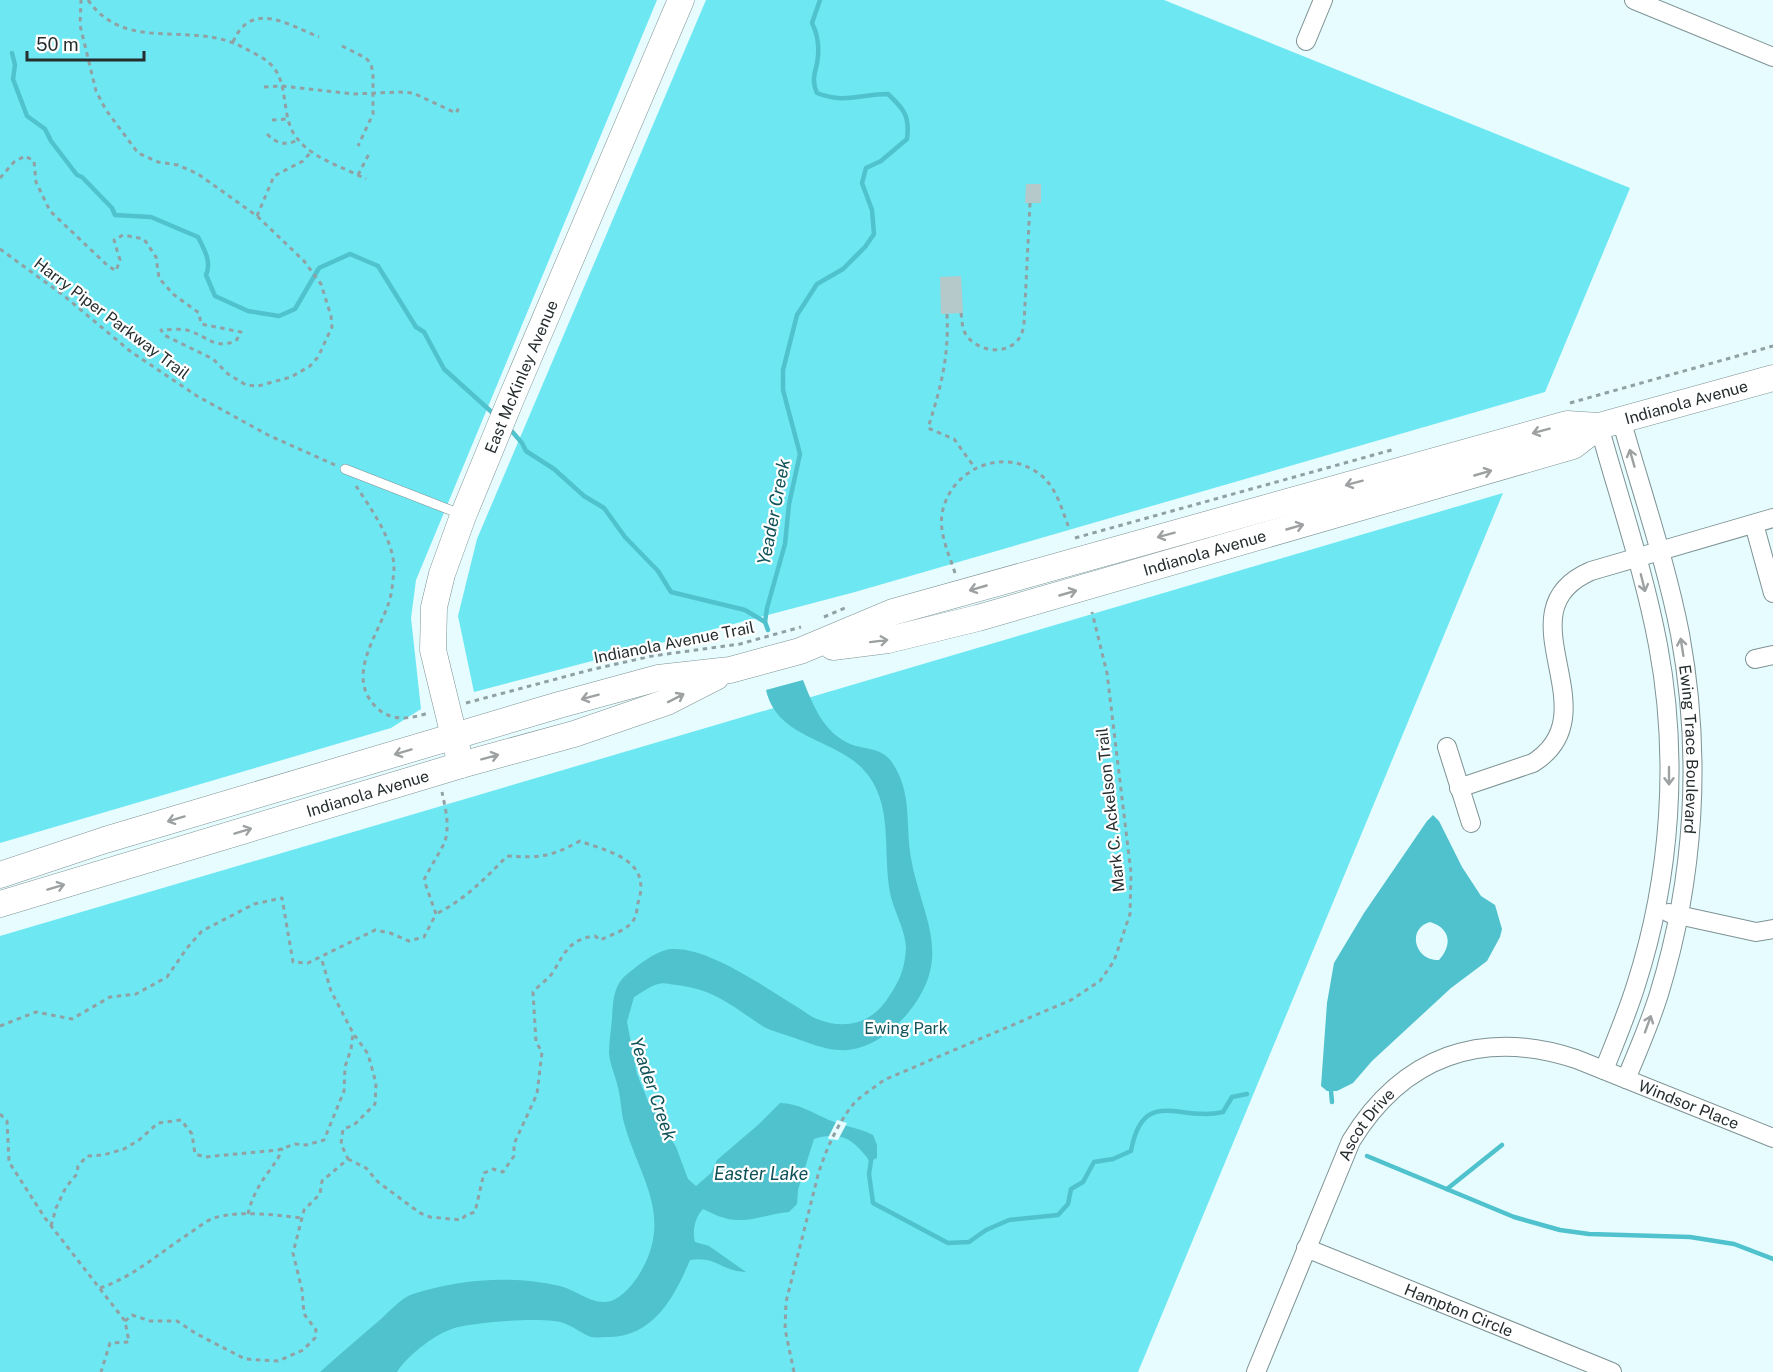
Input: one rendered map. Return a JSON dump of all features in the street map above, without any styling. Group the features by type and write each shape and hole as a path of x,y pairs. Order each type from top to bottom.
{"main road":[{"name":"East McKinley Avenue","path":"460,765 433,650 434,607 442,574 511,399 681,0"},
{"name":"Indianola Avenue","path":"0,904 460,765 574,734 668,702 730,670 802,638 888,640 990,615 1574,446 1610,423 1773,378"},
{"name":"Indianola Avenue","path":"0,875 105,840 559,705 658,678 730,670"}],"street":[{"path":"1306,41 1323,0"},
{"path":"1634,0 1773,57"},
{"name":"Ewing Trace Boulevard","path":"1610,423 1659,551 1680,633 1688,682 1694,783 1691,838 1679,915 1659,995 1626,1079"},
{"name":"Ewing Trace Boulevard","path":"1604,1070 1636,985 1656,910 1666,838 1669,794 1669,741 1658,645 1636,558 1610,423"},
{"path":"1460,788 1533,763 1554,746 1564,721 1564,706 1553,630 1554,611 1558,598 1578,576 1773,518"},
{"path":"1754,524 1773,593"},
{"path":"1755,659 1773,654"},
{"path":"1447,747 1471,823"},
{"path":"1656,910 1756,933 1773,929"},
{"name":"Ascot Drive","path":"1256,1372 1343,1158 1364,1119 1399,1083 1443,1058 1468,1050 1495,1046 1523,1046 1551,1050 1604,1070"},
{"name":"Windsor Place","path":"1604,1070 1773,1138"},
{"name":"Hampton Circle","path":"1306,1248 1612,1372"}],"lane":[{"path":"345,469 463,516"}],"path":[{"path":"0,178 14,162 24,156 34,161 36,182 50,211 116,271 120,260 114,240 123,235 144,239 156,257 159,278 173,294 199,313 201,324 241,332 237,341 227,344 217,344 188,330 161,330 164,335 213,359 228,374 246,385 258,386 291,377 310,366 318,357 332,327 321,284 257,216 198,174 178,165 158,162 138,153 106,110 96,91 80,25 81,0"},
{"path":"88,0 102,15 138,32 212,36 233,42 268,62 279,76 287,118 298,140 312,152 366,179"},
{"path":"233,42 238,30 245,24 263,17 272,18 319,37"},
{"path":"342,46 359,53 371,64 373,73 373,114 358,146"},
{"path":"264,87 282,86 353,94 413,93 456,113 458,110 456,109"},
{"path":"272,120 287,118"},
{"path":"267,135 283,145 298,140"},
{"path":"257,216 274,176 303,161 312,152"},
{"path":"358,175 370,152"},
{"path":"961,313 965,333 979,346 998,350 1010,347 1017,342 1024,324 1030,203"},
{"name":"Harry Piper Parkway Trail","path":"0,249 63,295 130,351 197,396 268,435 345,469"},
{"path":"947,314 946,362 928,428 954,439 975,468"},
{"path":"955,573 942,530 942,515 946,500 954,486 975,468 997,461 1029,468 1042,476 1053,488 1069,528"},
{"path":"345,469 386,535 394,567 389,603 364,665 363,688 368,699 378,710 388,716 409,719 430,712"},
{"path":"823,618 853,606"},
{"name":"Mark C. Ackelson Trail","path":"794,1372 785,1329 786,1302 818,1175 832,1141 860,1098 884,1080 1071,1000 1100,981 1114,961 1123,939 1130,914 1131,873 1107,673 1092,612"},
{"name":"Indianola Avenue Trail","path":"474,701 652,656 802,638"},
{"path":"436,914 424,880 445,840 447,819 441,790"},
{"path":"1,1025 36,1012 72,1019 110,996 136,994 167,977 202,931 254,904 282,898 293,962 308,963 375,930 409,941 424,937 436,914 453,905 479,885 507,856 532,858 555,854 580,841 624,859 640,873 643,887 635,919 620,931 600,940 595,936 577,942 564,952 553,973 534,992 536,1042 542,1052 537,1094 513,1144 514,1156 503,1172 496,1172 493,1169 484,1173 475,1212 466,1215 461,1220 430,1217 420,1213 378,1182 366,1168 348,1159 341,1144 343,1129 354,1125 375,1104 376,1083 368,1054 353,1033 331,991 321,957"},
{"path":"51,1226 66,1187 77,1174 78,1166 87,1156 104,1155 124,1149 139,1140 158,1123 181,1120 192,1134 195,1154 205,1157 282,1148 295,1144 306,1145 324,1140 344,1091 345,1067 351,1050 353,1033"},
{"path":"0,1114 7,1121 9,1162 51,1226 125,1321 129,1342 110,1343 101,1372"},
{"path":"248,1214 264,1177 280,1155 282,1148"},
{"path":"125,1321 132,1316 150,1321 177,1321 245,1359 278,1361 303,1350 315,1338 315,1330 304,1314 302,1290 293,1253 304,1210 320,1194 322,1181 348,1159"},
{"path":"99,1288 115,1283 145,1266 164,1250 214,1218 268,1214 302,1218"}],"green space":[{"path":"0,0 657,0 416,580 411,618 421,709 391,728 0,843"},
{"path":"706,0 1164,0 1630,188 1545,392 855,592 474,692 458,616 477,539"},
{"name":"Ewing Park","path":"1503,493 1138,1372 0,1372 0,936"}],"water":[{"name":"Easter Lake","path":"803,680 826,725 850,744 887,756 903,784 911,858 931,936 930,973 922,992 908,1013 894,1028 878,1040 849,1050 822,1047 773,1031 711,994 667,983 655,985 634,997 627,1022 637,1074 648,1101 676,1147 688,1179 696,1186 711,1173 717,1160 780,1103 799,1107 873,1135 877,1145 877,1158 871,1161 856,1145 844,1138 829,1136 814,1139 798,1190 797,1204 789,1212 753,1219 731,1220 703,1209 695,1224 695,1242 709,1246 746,1272 706,1260 690,1260 670,1300 651,1322 639,1330 625,1335 591,1337 564,1323 544,1320 480,1324 458,1327 441,1334 416,1351 397,1372 320,1372 400,1301 413,1294 467,1282 524,1280 560,1286 591,1300 604,1302 615,1299 631,1285 640,1273 650,1252 654,1232 654,1213 650,1195 623,1119 609,1049 616,990 625,976 647,959 672,949 702,954 751,978 814,1018 838,1024 865,1019 874,1014 888,998 901,975 906,943 891,897 886,829 879,797 873,782 862,768 850,758 793,728 772,706 766,690"},
{"path":"1433,815 1439,821 1462,867 1481,896 1495,905 1502,929 1500,937 1487,961 1451,988 1372,1061 1353,1083 1337,1091 1327,1091 1321,1086 1327,1003 1334,963 1364,913","holes":["1430,922 1445,932 1448,943 1439,960 1424,955 1416,944 1418,931 1423,926"]}],"pier":[{"path":"837,1120 847,1123 838,1140 829,1139 828,1138"}],"building":[{"path":"1026,184 1041,184 1041,203 1025,203"},
{"path":"961,276 963,313 941,314 940,277"}],"waterway":[{"name":"Yeader Creek","path":"768,630 765,622 767,608 785,544 789,504 800,454 783,390 783,370 797,315 817,284 843,269 865,247 874,234 872,210 862,183 866,168 881,161 907,139 908,131 905,114 888,94 836,98 817,93 814,78 818,48 812,23 820,0"},
{"path":"12,53 15,65 13,79 27,116 45,129 51,141 77,175 82,177 112,208 115,215 151,217 198,237 208,265 206,275 215,296 248,311 279,316 295,309 319,268 350,254 378,266 416,327 424,332 444,369 496,416"},
{"path":"509,428 526,451 554,469 584,496 604,508 625,537 658,571 671,592 745,610 765,622"},
{"path":"1331,1091 1332,1102"},
{"path":"869,1156 873,1203 948,1243 969,1242 986,1230 1009,1220 1058,1215 1068,1204 1071,1189 1083,1182 1094,1162 1113,1159 1131,1151 1137,1131 1144,1119 1154,1113 1165,1111 1207,1114 1223,1112 1232,1097 1247,1094"},
{"path":"1447,1189 1502,1145"},
{"path":"1367,1156 1514,1217 1560,1230 1589,1234 1690,1237 1734,1244 1773,1259"}]}
